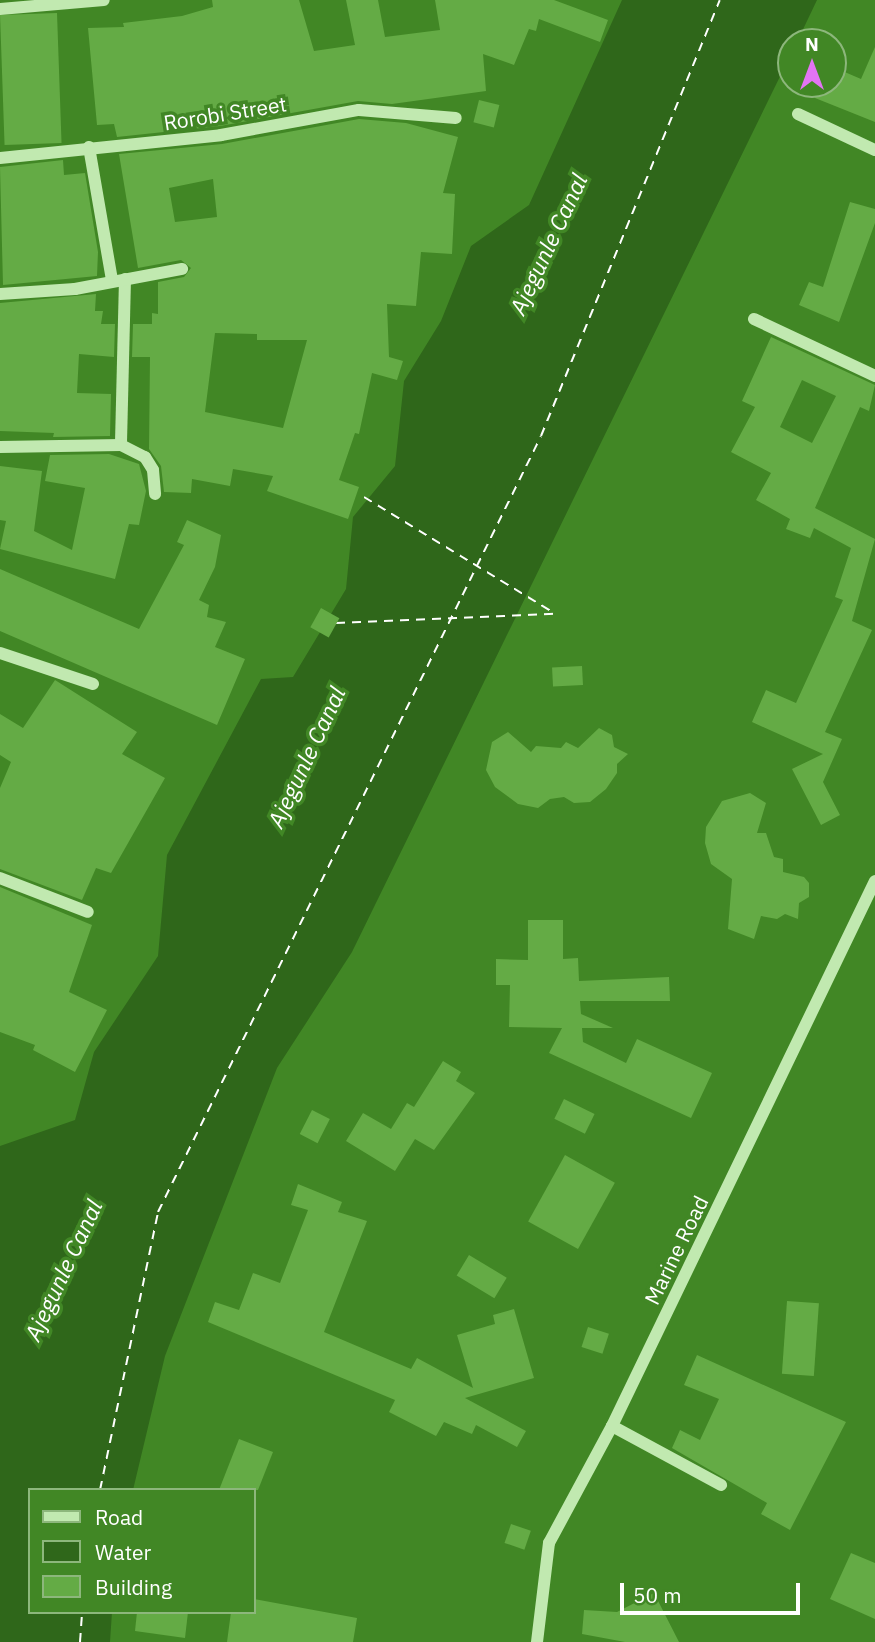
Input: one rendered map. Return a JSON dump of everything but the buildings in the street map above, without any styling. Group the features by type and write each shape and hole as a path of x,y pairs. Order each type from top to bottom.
{"street":[{"path":"0,9 104,0"},
{"name":"Rorobi Street","path":"0,158 220,135 359,110 456,118"},
{"path":"798,114 875,150"},
{"path":"89,147 118,279 121,445"},
{"path":"0,294 75,289 182,269"},
{"path":"754,319 875,376"},
{"path":"0,447 121,445 145,457 153,470 155,494"},
{"path":"0,653 93,684"},
{"path":"0,878 88,912"},
{"name":"Marine Road","path":"537,1642 549,1543 612,1426 875,881"},
{"path":"612,1426 721,1485"}],"water":[{"name":"Ajegunle Canal","path":"622,0 817,0 804,28 777,28 777,83 352,952 277,1068 165,1356 133,1488 28,1488 28,1614 112,1614 110,1642 0,1642 0,1146 75,1120 94,1052 158,956 167,855 261,679 293,677 346,589 353,517 395,466 404,381 441,321 471,246 529,205"}],"ferry route":[{"path":"100,1488 158,1212 541,436 720,0"},
{"path":"364,497 554,613"},
{"path":"336,623 555,614"},
{"path":"80,1642 82,1614"}]}
